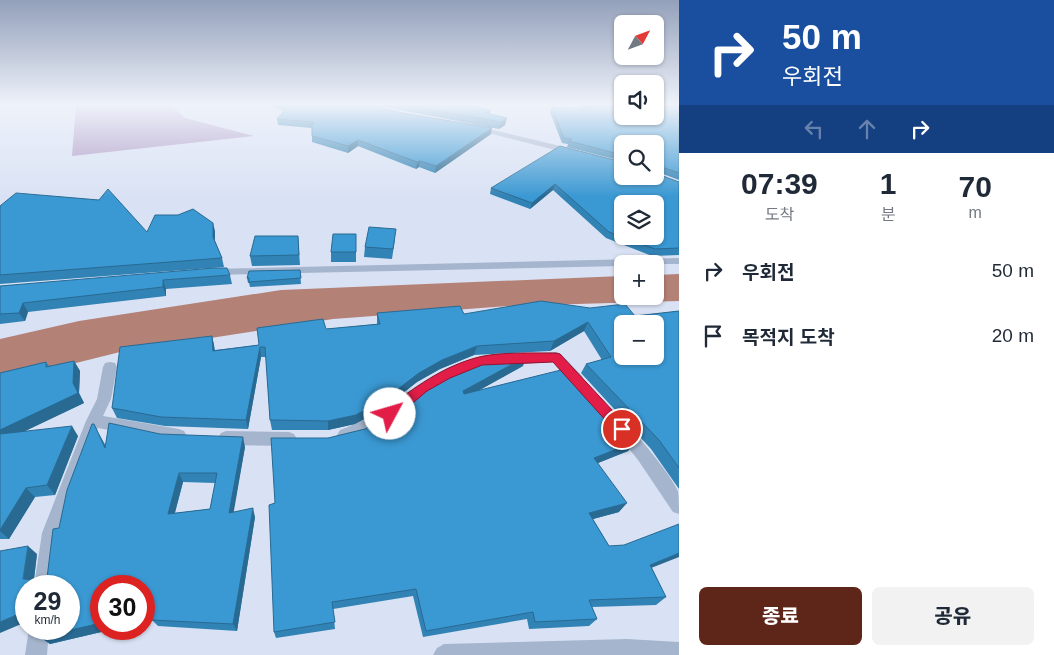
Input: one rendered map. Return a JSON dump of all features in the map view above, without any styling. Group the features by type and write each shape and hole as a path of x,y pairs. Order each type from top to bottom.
{"street":[{"path":"508,136 584,155"},
{"path":"197,274 280,269 679,261"},
{"path":"500,360 556,357 586,389"},
{"path":"328,439 359,432 390,414 423,388 446,375 480,360"},
{"path":"45,575 51,533 92,421 104,399 110,367"},
{"path":"92,421 166,435 192,436"},
{"path":"616,422 644,455 679,506"},
{"path":"210,438 308,439"},
{"path":"36,655 38,640"},
{"path":"444,655 627,649 679,653"}],"shaded area":[{"path":"74,136 254,136 72,156"},
{"path":"679,274 679,301 664,301 664,275"},
{"path":"614,276 614,303 508,306 333,319 120,352 0,382 0,339 79,321 281,290"}],"building":[{"path":"312,136 481,136 436,166 420,161 417,162 358,140 348,146"},
{"path":"563,136 614,136 614,153 569,141 572,139 564,138"},
{"path":"664,136 679,136 679,173 664,168"},
{"path":"560,146 614,160 614,185 664,185 664,176 679,182 679,248 655,249 644,245 664,245 664,195 614,195 614,234 609,232 555,184 532,203 491,188"},
{"path":"108,189 147,232 155,215 178,215 193,209 213,223 213,237 222,258 0,275 0,206 16,193 99,200"},
{"path":"369,227 396,229 393,249 365,247"},
{"path":"333,234 356,234 356,252 331,252"},
{"path":"255,236 298,236 299,255 250,256"},
{"path":"227,268 230,275 163,280 163,287 23,303 19,313 0,314 0,286"},
{"path":"300,270 301,278 249,282 249,278 247,278 249,271"},
{"path":"541,301 590,308 626,305 634,315 614,315 614,365 664,365 664,315 644,315 679,311 679,468 659,440 586,364 611,357 588,322 554,341 477,346 442,360 419,373 385,399 356,415 328,421 270,420 265,347 260,347 246,420 161,417 112,408 120,347 212,336 213,351 259,345 257,328 323,319 326,329 380,324 377,313 460,306 464,314"},
{"path":"527,356 463,391 464,394 569,368 635,442 594,458 627,503 589,513 609,546 624,545 679,524 679,553 650,565 666,597 589,600 597,619 535,622 533,612 426,631 416,589 332,602 335,622 274,632 269,505 275,503 271,438 328,438 365,429 398,410 431,384 454,371 484,358"},
{"path":"74,361 73,383 78,393 0,430 0,373 46,362 46,367"},
{"path":"109,423 160,434 243,437 229,513 253,508 233,624 155,620 155,575 90,575 90,626 80,628 80,575 47,575 53,529 59,528 67,490 92,424 94,424 105,448","holes":["179,473 217,473 210,509 168,514"]},
{"path":"72,426 47,485 26,488 0,530 0,434"},
{"path":"28,546 24,575 15,575 15,616 0,622 0,551"}],"route":[{"path":"390,414 423,388 446,375 480,360 556,357 622,429"}]}
